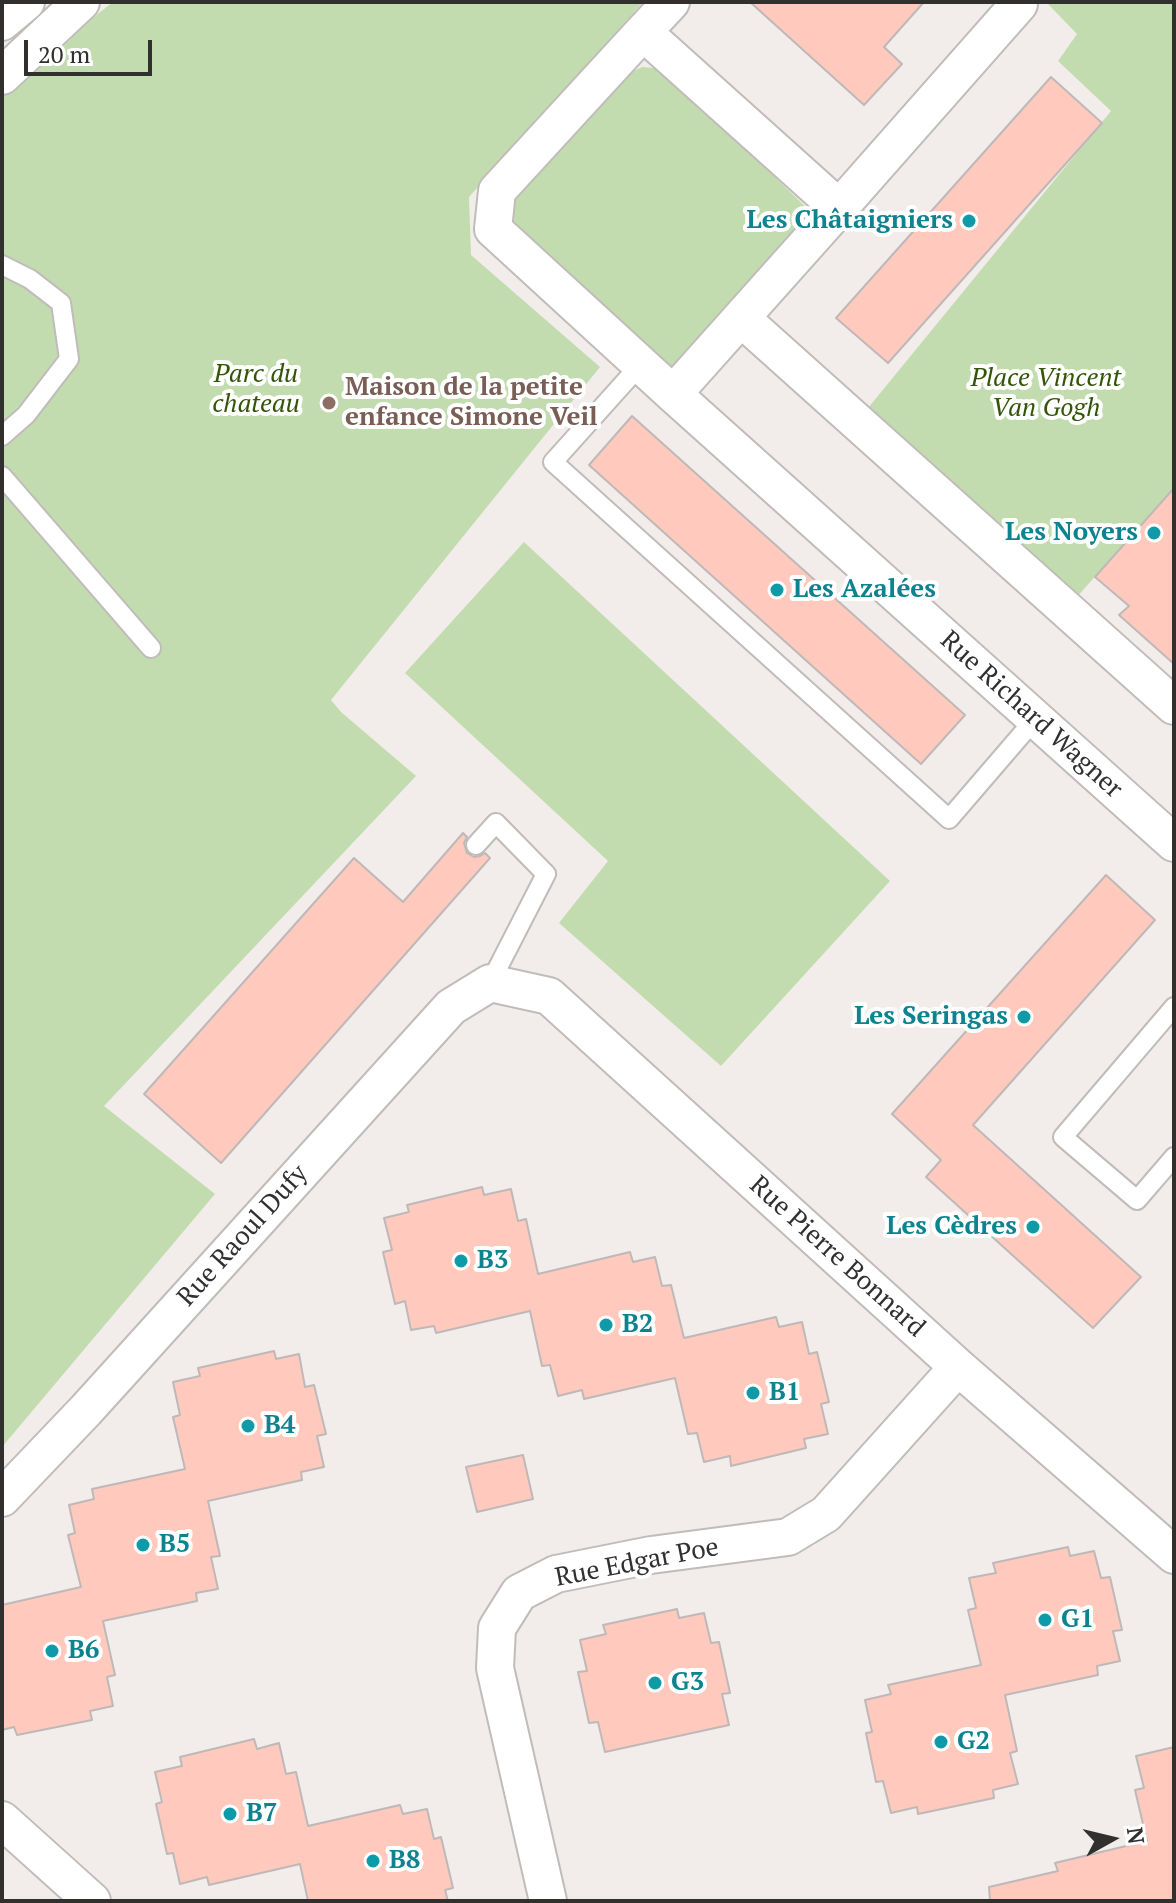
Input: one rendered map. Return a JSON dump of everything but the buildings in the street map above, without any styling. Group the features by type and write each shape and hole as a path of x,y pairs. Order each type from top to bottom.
{"street":[{"path":"2,22 26,2"},
{"path":"2,76 81,2"},
{"name":"Rue Richard Wagner","path":"671,2 497,191 493,229 1174,843"},
{"path":"673,394 1019,4"},
{"path":"643,32 839,208"},
{"path":"741,318 1174,706"},
{"name":"Rue Pierre Bonnard","path":"490,983 549,996 958,1367 1174,1555"},
{"name":"Rue Raoul Dufy","path":"2,1498 86,1410 451,1007 490,983"},
{"name":"Rue Edgar Poe","path":"548,1901 495,1668 497,1628 519,1593 556,1574 651,1555 788,1537 826,1514 958,1367"},
{"path":"2,1820 92,1901"}],"lane":[{"path":"2,265 30,279 61,303 69,359 26,415 2,436"},
{"path":"641,364 553,462 914,788 949,819 1035,719"},
{"path":"2,476 151,648"},
{"path":"476,845 496,823 546,874 490,983"},
{"path":"1174,1007 1063,1137 1137,1200 1174,1157"}],"green space":[{"name":"Parc du chateau","path":"113,2 643,2 469,197 471,255 600,367 331,700 416,776 104,1106 215,1194 2,1447 2,89"},
{"name":"Place Vincent Van Gogh","path":"1046,2 1174,3 1174,487 1076,598 868,408 1111,111 1058,61 1077,34"},
{"path":"642,67 654,68 668,75 808,209 807,222 673,394 510,234 509,206 625,75"},
{"path":"524,542 890,881 721,1066 559,923 608,861 405,673"}],"place":[{"name":"Les Châtaigniers","path":"969,221"},
{"name":"Maison de la petite enfance Simone Veil","path":"329,403"},
{"name":"Les Noyers","path":"1154,533"},
{"name":"Les Azalées","path":"777,590"},
{"name":"Les Seringas","path":"1024,1017"},
{"name":"Les Cèdres","path":"1033,1227"},
{"name":"B3","path":"461,1261"},
{"name":"B2","path":"606,1325"},
{"name":"B1","path":"753,1393"},
{"name":"B4","path":"248,1426"},
{"name":"B5","path":"143,1545"},
{"name":"G1","path":"1045,1620"},
{"name":"B6","path":"52,1651"},
{"name":"G3","path":"655,1683"},
{"name":"G2","path":"941,1742"},
{"name":"B7","path":"230,1814"},
{"name":"B8","path":"373,1861"}]}
